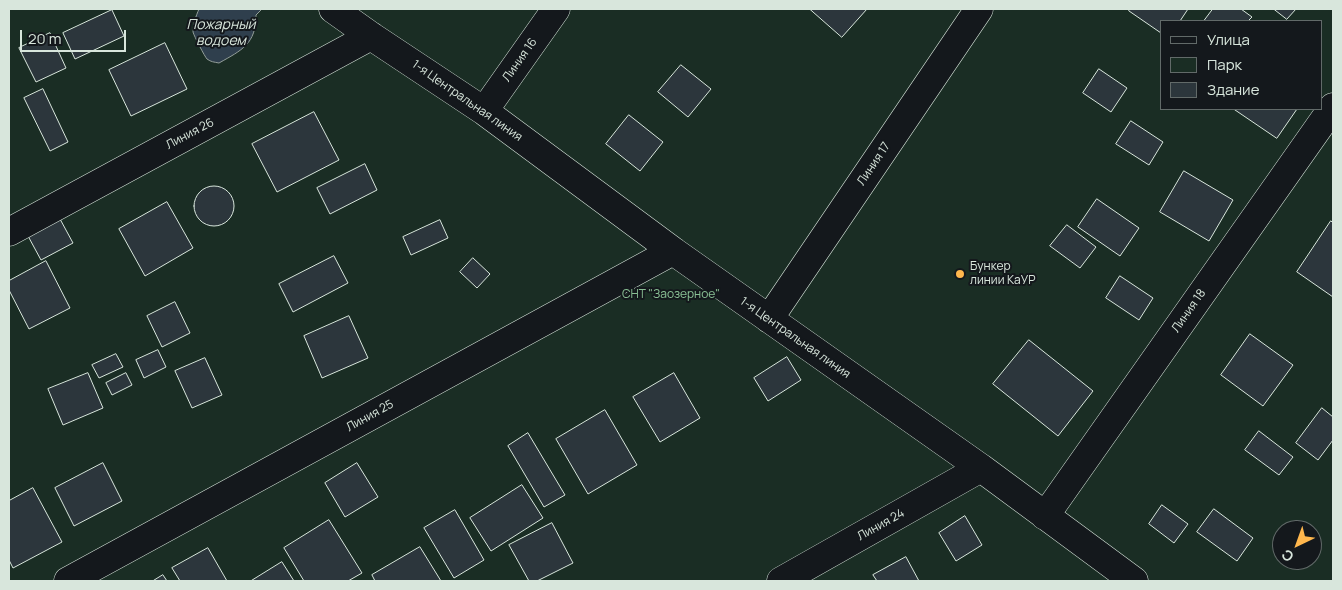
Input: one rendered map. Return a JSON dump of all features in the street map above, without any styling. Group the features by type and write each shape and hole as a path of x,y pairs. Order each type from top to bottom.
{"street":[{"name":"1-я Центральная линия","path":"333,9 370,36 484,111 673,251 981,468 1134,581"},
{"name":"Линия 16","path":"484,111 556,9"},
{"name":"Линия 17","path":"768,319 979,9"},
{"name":"Линия 26","path":"9,232 370,36"},
{"name":"Линия 18","path":"1045,516 1333,107"},
{"name":"Линия 25","path":"68,581 673,251"},
{"name":"Линия 24","path":"781,581 981,468"}],"green space":[{"name":"СНТ \"Заозерное\"","path":"9,9 1333,9 1333,581 9,581"}],"water":[{"name":"Пожарный водоем","path":"199,9 262,9 256,15 250,40 241,50 219,63 207,59 193,32"}],"building":[{"path":"810,9 867,9 842,37"},
{"path":"1130,9 1188,9 1181,20 1160,20 1160,32 1129,11"},
{"path":"1213,9 1241,9 1252,17 1249,20 1205,20"},
{"path":"1274,9 1296,9 1287,19"},
{"path":"112,10 124,36 75,59 63,33"},
{"path":"50,33 66,68 36,82 19,48"},
{"path":"165,43 187,89 131,116 109,70"},
{"path":"681,65 711,89 688,117 658,92"},
{"path":"1099,69 1127,88 1111,112 1083,93"},
{"path":"43,89 68,142 50,151 24,98"},
{"path":"1235,110 1296,110 1277,138"},
{"path":"314,112 339,160 277,192 252,144"},
{"path":"629,115 663,142 640,171 606,144"},
{"path":"1131,121 1163,142 1149,165 1116,144"},
{"path":"365,164 377,190 330,214 317,188"},
{"path":"1184,171 1233,200 1209,241 1160,212"},
{"path":"218,186 225,189 231,195 234,206 233,214 225,223 218,226 210,226 203,223 195,214 194,202 197,195 206,187"},
{"path":"1097,199 1139,228 1120,256 1078,227"},
{"path":"167,202 193,248 145,276 119,229"},
{"path":"60,219 73,243 41,260 28,236"},
{"path":"440,220 448,238 411,255 403,237"},
{"path":"1331,221 1333,223 1333,297 1297,272"},
{"path":"1067,225 1096,247 1080,268 1050,246"},
{"path":"334,256 348,283 293,312 279,284"},
{"path":"473,258 490,274 477,288 460,272"},
{"path":"46,261 70,308 29,329 9,290 9,281"},
{"path":"1120,276 1153,298 1139,320 1106,298"},
{"path":"175,302 190,333 162,347 147,316"},
{"path":"349,316 368,358 322,378 304,336"},
{"path":"1250,334 1293,365 1263,406 1221,375"},
{"path":"1029,340 1093,391 1058,436 993,384"},
{"path":"158,350 166,367 144,378 136,360"},
{"path":"116,354 123,367 99,378 92,365"},
{"path":"787,357 801,380 768,401 754,378"},
{"path":"205,358 222,395 192,408 175,371"},
{"path":"88,373 103,408 63,425 48,389"},
{"path":"126,373 132,385 112,395 106,383"},
{"path":"674,373 700,418 660,442 633,397"},
{"path":"1322,408 1333,417 1333,440 1318,460 1296,443"},
{"path":"605,410 637,465 588,494 556,439"},
{"path":"1259,431 1293,457 1279,475 1245,450"},
{"path":"528,433 565,495 544,507 508,446"},
{"path":"103,463 122,501 74,526 55,488"},
{"path":"357,463 378,497 345,517 325,483"},
{"path":"522,485 543,518 491,551 470,518"},
{"path":"33,488 62,542 13,568 9,560 9,501"},
{"path":"1162,505 1188,524 1174,543 1149,524"},
{"path":"1214,509 1253,538 1237,561 1197,532"},
{"path":"455,510 484,560 454,578 424,528"},
{"path":"965,516 982,545 956,561 939,533"},
{"path":"329,520 362,573 348,581 304,581 284,548"},
{"path":"552,523 573,563 537,581 529,581 509,545"},
{"path":"420,547 441,581 375,581 372,575"},
{"path":"208,548 227,581 180,581 172,568"},
{"path":"906,557 919,581 877,581 873,575"},
{"path":"282,562 294,581 251,581"},
{"path":"163,575 167,581 153,581"}],"place":[{"name":"Бункер линии КаУР","path":"960,274"}]}
